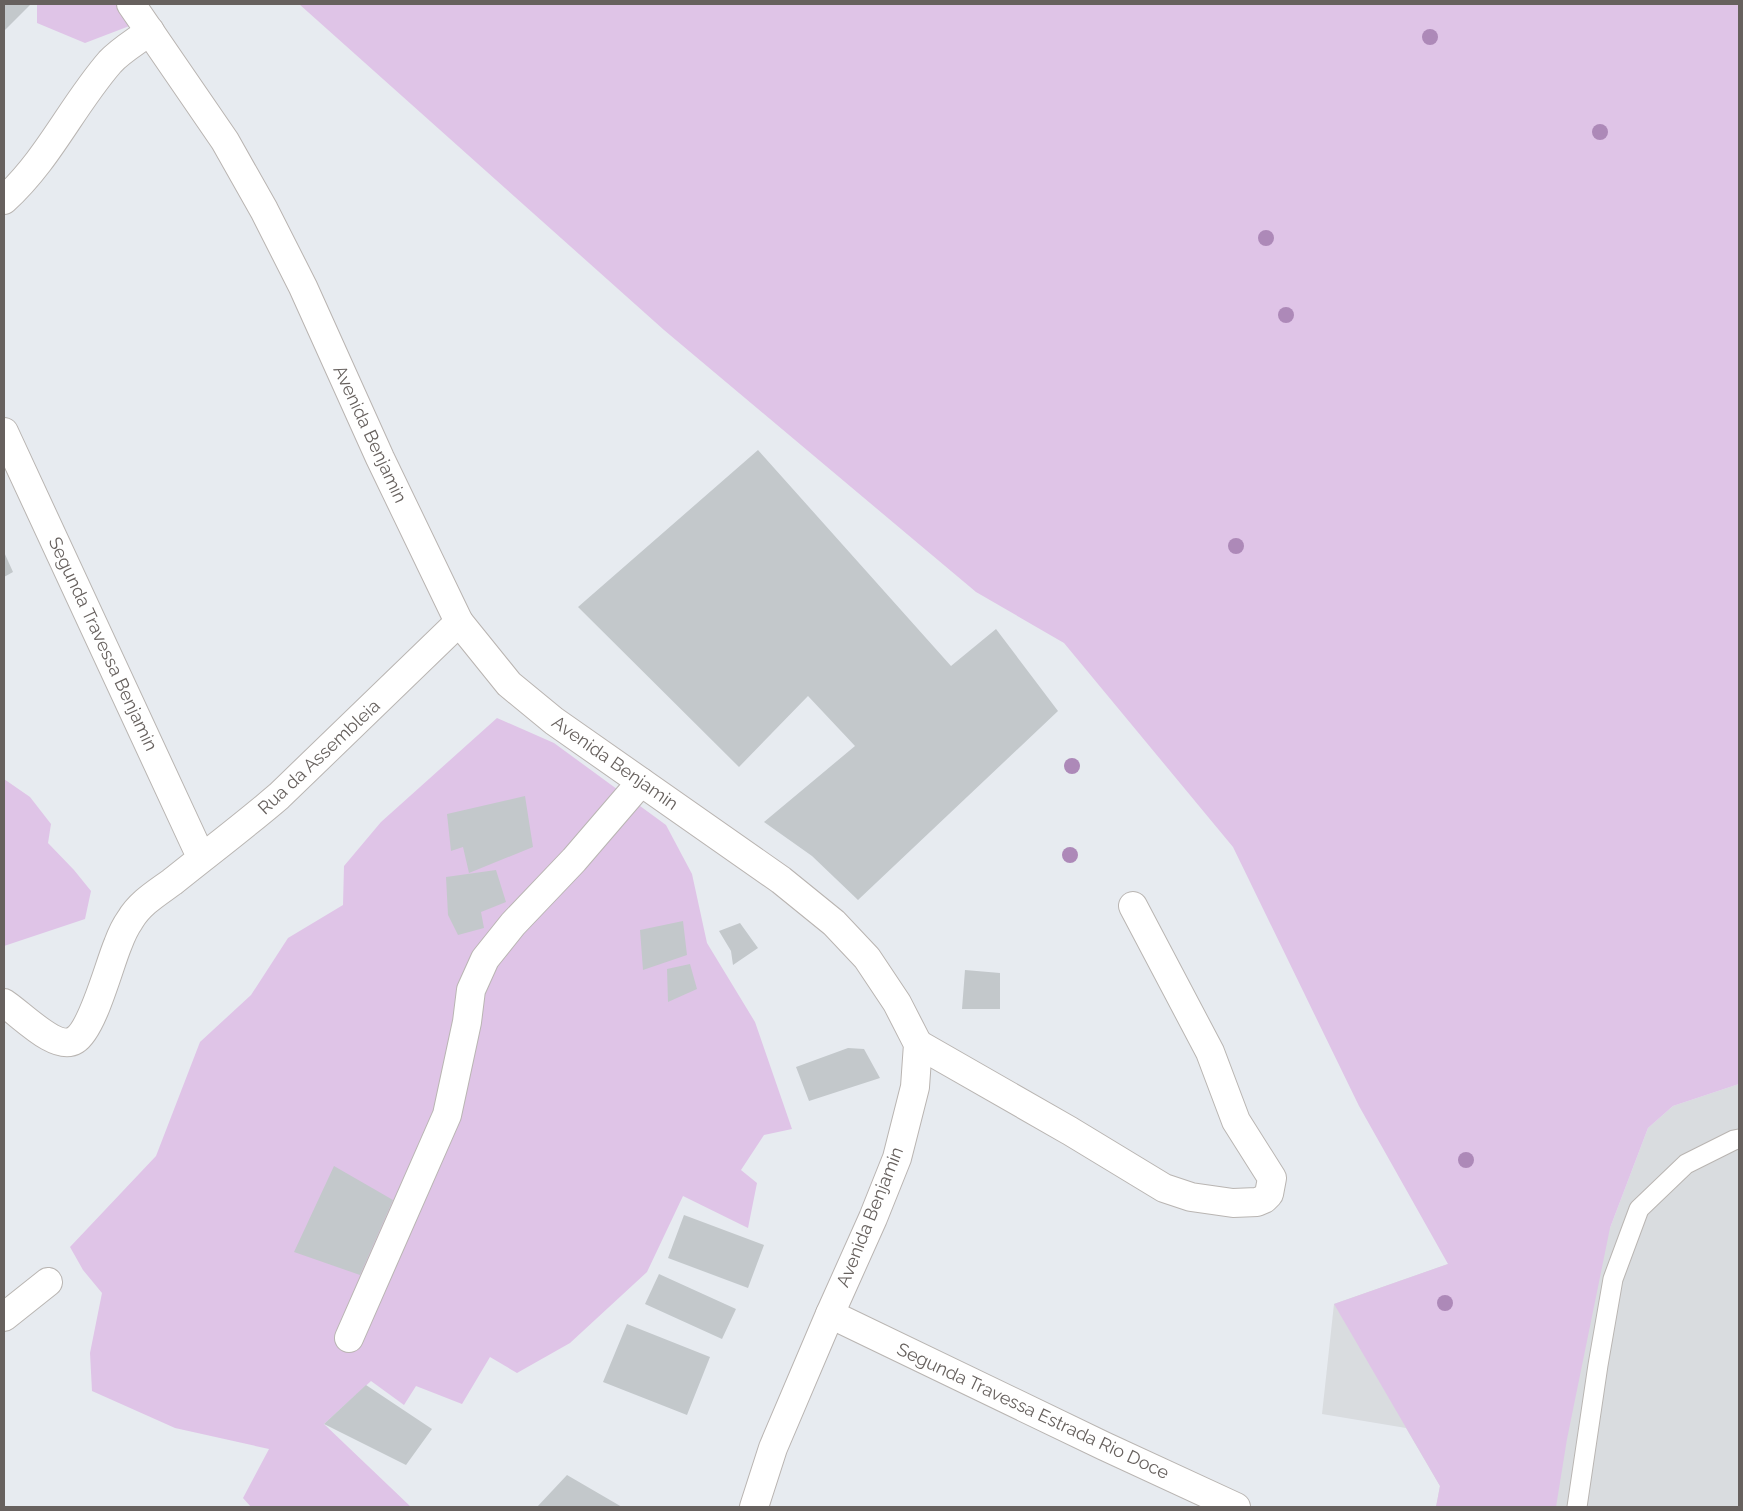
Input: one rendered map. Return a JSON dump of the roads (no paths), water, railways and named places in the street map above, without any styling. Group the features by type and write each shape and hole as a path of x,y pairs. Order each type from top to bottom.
{"street":[{"name":"Avenida Benjamin","path":"131,4 225,141 264,210 303,287 380,458 459,622 509,684 554,721 781,880 834,923 867,958 897,1003 918,1044 915,1087 897,1158 873,1218 773,1448 754,1507"},
{"path":"4,200 23,182 53,144 87,92 112,60 150,31"},
{"name":"Segunda Travessa Benjamin","path":"4,432 201,857"},
{"name":"Rua da Assembleia","path":"4,1003 55,1041 68,1043 76,1040 87,1025 104,987 118,943 131,918 146,900 279,796 459,622"},
{"path":"348,1338 447,1115 467,1022 471,990 484,959 513,924 574,860 641,782"},
{"path":"918,1044 1070,1131 1164,1188 1191,1197 1233,1203 1256,1202 1264,1199 1269,1194 1272,1178 1236,1121 1210,1052 1133,906"},
{"path":"4,1317 48,1282"},
{"name":"Segunda Travessa Estrada Rio Doce","path":"830,1314 1104,1446 1236,1507"}],"lane":[{"path":"1577,1507 1613,1278 1639,1208 1686,1164 1739,1139"}]}
